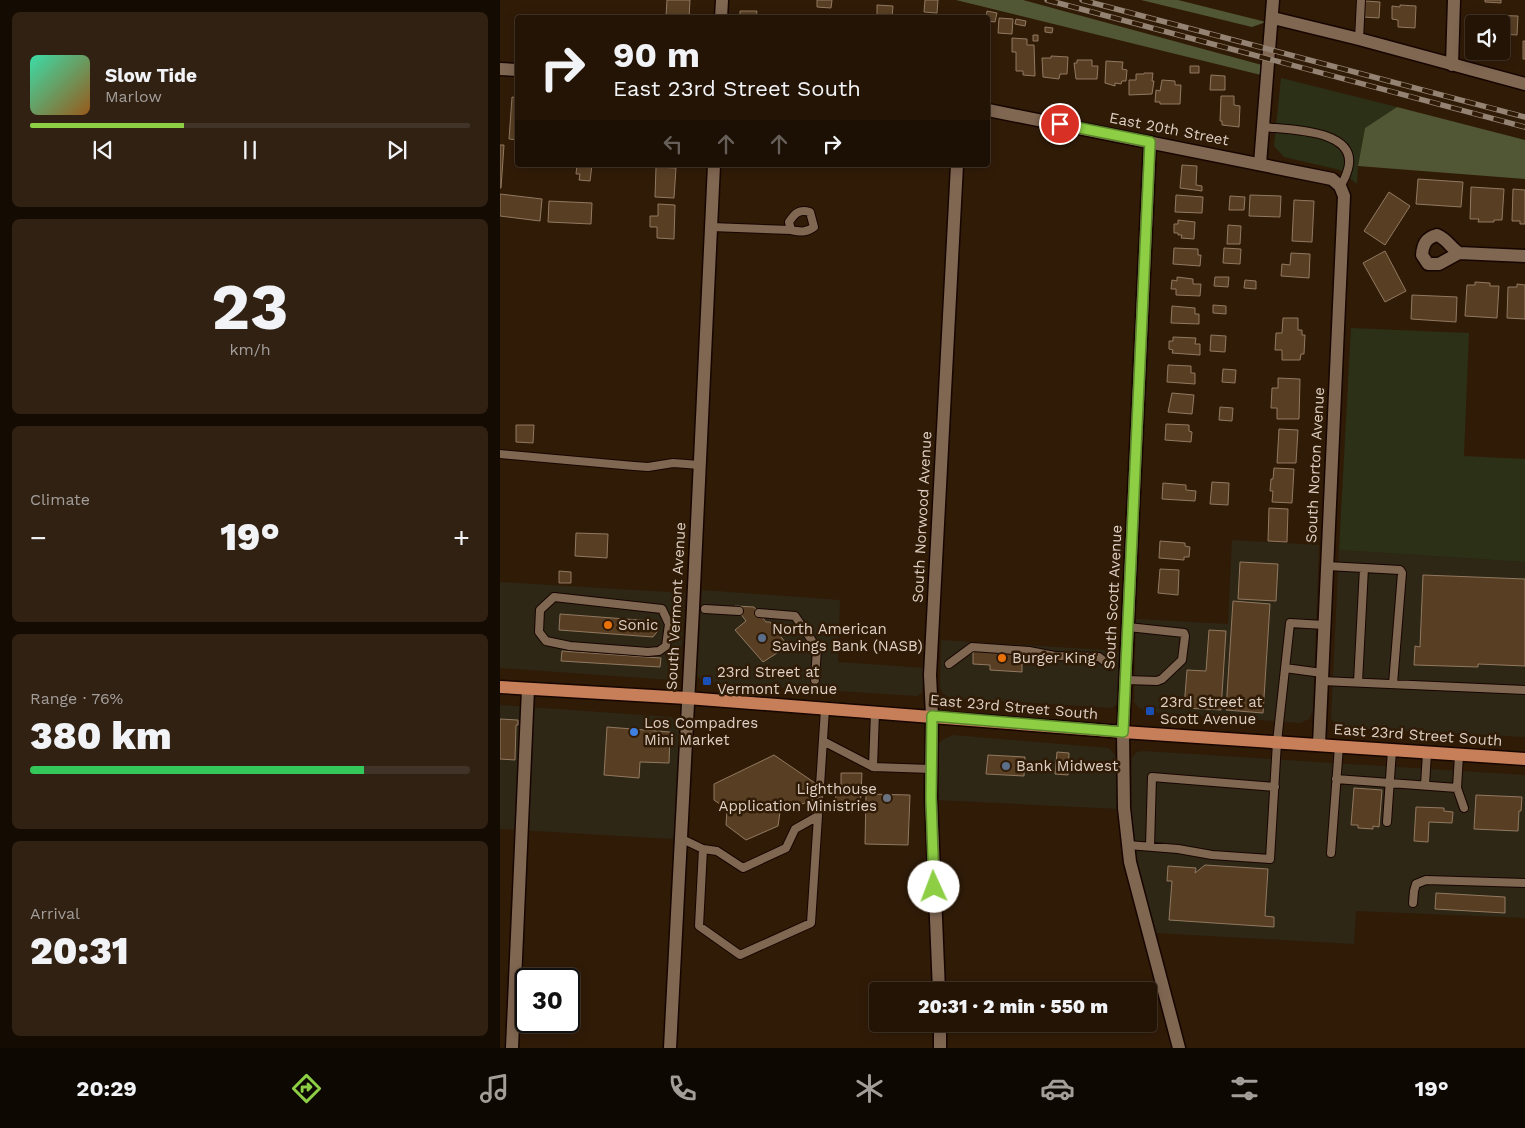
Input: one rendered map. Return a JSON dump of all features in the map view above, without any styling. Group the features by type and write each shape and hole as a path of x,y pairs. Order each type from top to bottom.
{"main road":[{"name":"East 23rd Street South","path":"500,687 688,698 1123,732 1525,759"}],"street":[{"path":"721,15 722,0"},
{"path":"1260,164 1273,0"},
{"path":"1452,65 1454,0"},
{"path":"1273,18 1525,84"},
{"path":"500,69 515,70"},
{"name":"East 20th Street","path":"990,110 1332,179 1340,186"},
{"name":"South Scott Avenue","path":"1150,142 1123,732 1124,808 1130,862 1178,1048"},
{"name":"South Vermont Avenue","path":"670,1048 714,167"},
{"name":"South Norwood Avenue","path":"938,982 931,798 932,716 930,669 957,167"},
{"name":"South Norton Avenue","path":"1319,745 1344,196 1340,186"},
{"path":"1459,253 1525,256"},
{"path":"512,1048 528,689"},
{"path":"940,1032 940,1048"}],"lane":[{"path":"1359,39 1361,0"},
{"path":"1263,126 1334,138 1341,143 1347,149 1350,158 1344,181 1340,186"},
{"path":"711,227 791,230"},
{"path":"500,454 648,467 673,463 700,464"},
{"path":"1327,566 1400,570 1402,573 1394,684"},
{"path":"1358,682 1364,568"},
{"path":"554,597 662,609 669,624 666,646 659,651 648,652 570,646 546,642 539,632 540,610 554,597"},
{"path":"705,609 739,611"},
{"path":"759,613 795,616 817,648 815,680"},
{"path":"1128,844 1178,849 1212,855 1270,860 1277,742 1290,623 1324,625"},
{"path":"1126,680 1157,681 1162,679 1182,660 1185,636 1184,634 1128,627"},
{"path":"949,664 972,647 1029,651 1055,656 1099,657 1110,666"},
{"path":"1285,668 1322,677 1358,682 1525,690"},
{"path":"703,849 698,926 740,955 811,923 825,709"},
{"path":"873,767 875,712"},
{"path":"823,741 873,767 931,769"},
{"path":"1332,853 1339,746"},
{"path":"1387,822 1392,750"},
{"path":"1425,785 1427,752"},
{"path":"1459,755 1457,788 1464,808"},
{"path":"1150,846 1152,777 1275,787"},
{"path":"1336,779 1457,788"},
{"path":"680,838 703,849 716,851 743,868 786,848 794,829 818,816"},
{"path":"1413,902 1416,884 1426,880 1525,883"}],"shaded area":[{"path":"1232,540 1319,545 1313,710 1309,719 1300,723 1149,712 1139,708 1134,702 1136,619 1228,624"},
{"path":"1339,550 1525,562 1525,737 1348,728 1337,724 1331,719"},
{"path":"500,582 685,593 681,665 678,676 671,680 500,668"},
{"path":"702,590 840,600 838,662 925,668 922,693 917,696 709,683 701,680 697,675"},
{"path":"941,640 1122,651 1120,695 1117,704 1112,708 951,698 943,694 940,688"},
{"path":"500,705 671,717 678,723 680,732 674,839 500,829"},
{"path":"953,735 1109,748 1115,755 1118,767 1119,809 937,800 939,743"},
{"path":"1137,752 1525,775 1525,918 1356,911 1354,944 1156,933 1138,868 1131,811 1132,758"}],"green space":[{"path":"956,0 1023,0 1262,65 1261,75"},
{"path":"1141,0 1178,0 1266,22 1252,27"},
{"path":"1281,78 1397,107 1365,128 1358,166 1357,184 1340,170 1284,157 1274,146"},
{"path":"1397,107 1525,140 1525,179 1358,166 1365,128"},
{"path":"1351,328 1469,333 1464,456 1525,459 1525,562 1339,550"}],"building":[{"path":"667,0 690,0 689,15 666,15"},
{"path":"817,0 832,0 831,8 817,7"},
{"path":"925,0 938,0 937,13 924,12"},
{"path":"1485,0 1501,0 1501,3 1485,2"},
{"path":"1365,1 1380,2 1379,18 1363,17"},
{"path":"877,5 893,6 892,15 877,15"},
{"path":"1400,5 1416,6 1415,28 1398,27 1398,20 1392,19 1392,6 1400,7"},
{"path":"740,11 757,11 756,15 740,15"},
{"path":"987,11 997,13 995,22 990,21 990,15 986,15"},
{"path":"1510,16 1518,16 1517,35 1510,35"},
{"path":"999,18 1013,19 1012,34 998,33"},
{"path":"1016,19 1026,21 1025,26 1015,24"},
{"path":"1045,27 1053,28 1052,33 1045,32"},
{"path":"1033,35 1038,35 1038,41 1033,41"},
{"path":"1012,38 1027,39 1027,45 1034,45 1035,76 1023,75 1023,71 1016,71 1016,52 1012,52"},
{"path":"1523,41 1525,41 1525,59 1523,59"},
{"path":"1051,56 1068,57 1067,74 1060,74 1059,79 1043,77 1042,58 1051,58"},
{"path":"1077,60 1092,60 1092,66 1098,66 1097,79 1076,79 1074,63 1077,63"},
{"path":"1106,61 1123,62 1122,69 1127,70 1126,81 1122,81 1121,84 1115,83 1115,86 1105,83"},
{"path":"1190,66 1199,66 1199,73 1190,73"},
{"path":"1153,73 1152,94 1129,95 1129,80 1136,80 1136,74"},
{"path":"1211,75 1225,76 1225,90 1210,90"},
{"path":"1162,80 1175,81 1175,85 1181,85 1180,104 1160,104 1160,102 1155,102 1156,90 1160,91"},
{"path":"1221,96 1234,96 1234,105 1240,106 1239,127 1222,125 1222,121 1220,121"},
{"path":"512,97 515,98 515,140 509,139"},
{"path":"500,145 504,145 501,188 500,188"},
{"path":"1182,165 1197,166 1196,185 1202,186 1202,191 1180,188"},
{"path":"577,167 592,167 590,181 579,180 580,174 576,174"},
{"path":"656,167 676,168 674,198 655,197"},
{"path":"1418,179 1463,182 1461,207 1416,204"},
{"path":"1471,187 1504,189 1502,220 1478,222 1479,219 1470,219"},
{"path":"1513,189 1525,190 1525,224 1520,224 1520,221 1512,221"},
{"path":"1389,192 1410,206 1385,245 1364,231"},
{"path":"500,194 542,199 540,221 500,216"},
{"path":"1176,195 1203,197 1202,213 1175,212"},
{"path":"1250,195 1281,196 1280,217 1249,216"},
{"path":"1230,196 1245,197 1244,210 1229,210"},
{"path":"1294,200 1314,201 1312,242 1292,241"},
{"path":"549,201 592,203 591,224 548,222"},
{"path":"658,204 675,205 674,239 657,238 657,227 650,227 650,216 658,216"},
{"path":"1178,220 1195,222 1194,239 1181,238 1182,235 1174,233 1174,224 1178,224"},
{"path":"1228,225 1241,226 1240,244 1227,244"},
{"path":"1174,248 1198,249 1198,255 1201,255 1200,266 1173,264"},
{"path":"1224,248 1241,249 1240,264 1223,263"},
{"path":"1385,251 1406,291 1385,302 1363,263"},
{"path":"1291,253 1310,254 1309,278 1281,276 1282,264 1290,265"},
{"path":"1177,277 1193,279 1193,284 1201,284 1200,296 1176,295 1176,289 1171,289 1172,280 1177,281"},
{"path":"1215,277 1229,277 1228,287 1214,286"},
{"path":"1245,280 1256,281 1256,289 1244,288"},
{"path":"1475,282 1499,286 1497,318 1465,316 1467,285 1475,285"},
{"path":"1517,284 1525,285 1525,319 1507,318 1508,287 1517,287"},
{"path":"1412,295 1457,297 1456,322 1411,319"},
{"path":"1213,305 1226,306 1226,314 1213,313"},
{"path":"1172,306 1195,308 1195,314 1199,314 1199,324 1171,323"},
{"path":"1283,318 1298,318 1298,330 1302,330 1302,335 1305,335 1304,354 1301,354 1300,360 1282,360 1282,350 1275,350 1276,333 1282,333"},
{"path":"1211,335 1226,336 1225,352 1210,351"},
{"path":"1173,337 1196,338 1195,344 1200,344 1200,355 1172,353 1173,350 1169,349 1169,341 1173,341"},
{"path":"1168,365 1191,366 1191,373 1195,373 1195,384 1167,382"},
{"path":"1223,369 1236,370 1235,383 1222,382"},
{"path":"1278,378 1300,379 1299,419 1277,419 1277,408 1271,408 1272,388 1278,388"},
{"path":"1172,393 1194,395 1192,414 1168,412"},
{"path":"1220,407 1233,408 1232,421 1219,420"},
{"path":"1166,424 1189,425 1189,431 1192,432 1191,442 1165,440"},
{"path":"516,425 534,425 533,443 516,442"},
{"path":"1279,429 1298,430 1296,463 1277,463"},
{"path":"1274,468 1294,469 1292,503 1272,502 1273,491 1270,491"},
{"path":"1212,482 1229,483 1228,505 1210,504"},
{"path":"1163,483 1186,485 1186,490 1196,491 1195,501 1162,499"},
{"path":"1269,508 1288,509 1287,542 1268,541"},
{"path":"576,533 608,534 607,558 575,556"},
{"path":"1160,541 1185,543 1185,546 1190,547 1189,557 1184,557 1184,560 1159,558"},
{"path":"1240,562 1278,564 1276,601 1238,599"},
{"path":"1160,569 1179,570 1178,595 1158,593"},
{"path":"559,571 571,572 571,583 559,583"},
{"path":"1423,575 1525,579 1525,666 1478,664 1478,667 1414,665 1415,646 1420,647"},
{"path":"1233,601 1270,604 1263,713 1226,710"},
{"name":"North American Savings Bank (NASB)","path":"735,606 754,607 766,622 770,622 788,646 763,662 735,630 746,621"},
{"name":"Sonic","path":"560,614 652,621 659,629 653,637 559,630"},
{"path":"1209,630 1226,631 1221,710 1184,708 1187,670 1206,671"},
{"path":"562,651 661,658 660,667 561,661"},
{"name":"Burger King","path":"973,651 1032,653 1031,664 1022,664 1022,672 990,670 990,665 973,664"},
{"path":"500,719 518,720 518,725 516,725 515,760 500,759"},
{"path":"607,727 670,732 669,763 640,762 639,778 604,775"},
{"path":"1057,752 1069,753 1068,775 1055,774"},
{"path":"774,755 815,783 813,800 780,812 778,826 746,840 726,825 727,809 714,800 714,784"},
{"name":"Bank Midwest","path":"988,755 1025,757 1024,776 986,774"},
{"path":"841,773 862,773 860,809 835,808 836,790 841,790"},
{"path":"1354,788 1382,790 1379,827 1373,826 1373,829 1358,828 1358,825 1351,825"},
{"path":"866,794 910,795 908,845 865,844"},
{"path":"1476,795 1522,797 1518,831 1474,829"},
{"path":"1416,807 1444,808 1444,811 1453,812 1452,823 1429,822 1428,842 1414,841"},
{"path":"1205,865 1268,869 1265,916 1274,917 1274,927 1169,920 1172,881 1167,881 1168,866 1196,868 1195,873"},
{"path":"1436,893 1505,897 1505,913 1435,909"}],"railway":[{"path":"1047,0 1525,127"},
{"path":"1082,0 1525,117"}],"place":[{"name":"Sonic","path":"608,625"},
{"name":"North American Savings Bank (NASB)","path":"762,638"},
{"name":"Burger King","path":"1002,658"},
{"name":"23rd Street at Vermont Avenue","path":"707,681"},
{"name":"23rd Street at Scott Avenue","path":"1150,711"},
{"name":"Los Compadres Mini Market","path":"634,732"},
{"name":"Bank Midwest","path":"1006,766"},
{"name":"Lighthouse Application Ministries","path":"887,798"}],"route":[{"path":"934,887 931,798 932,716 1123,732 1150,142 1060,124"}]}
